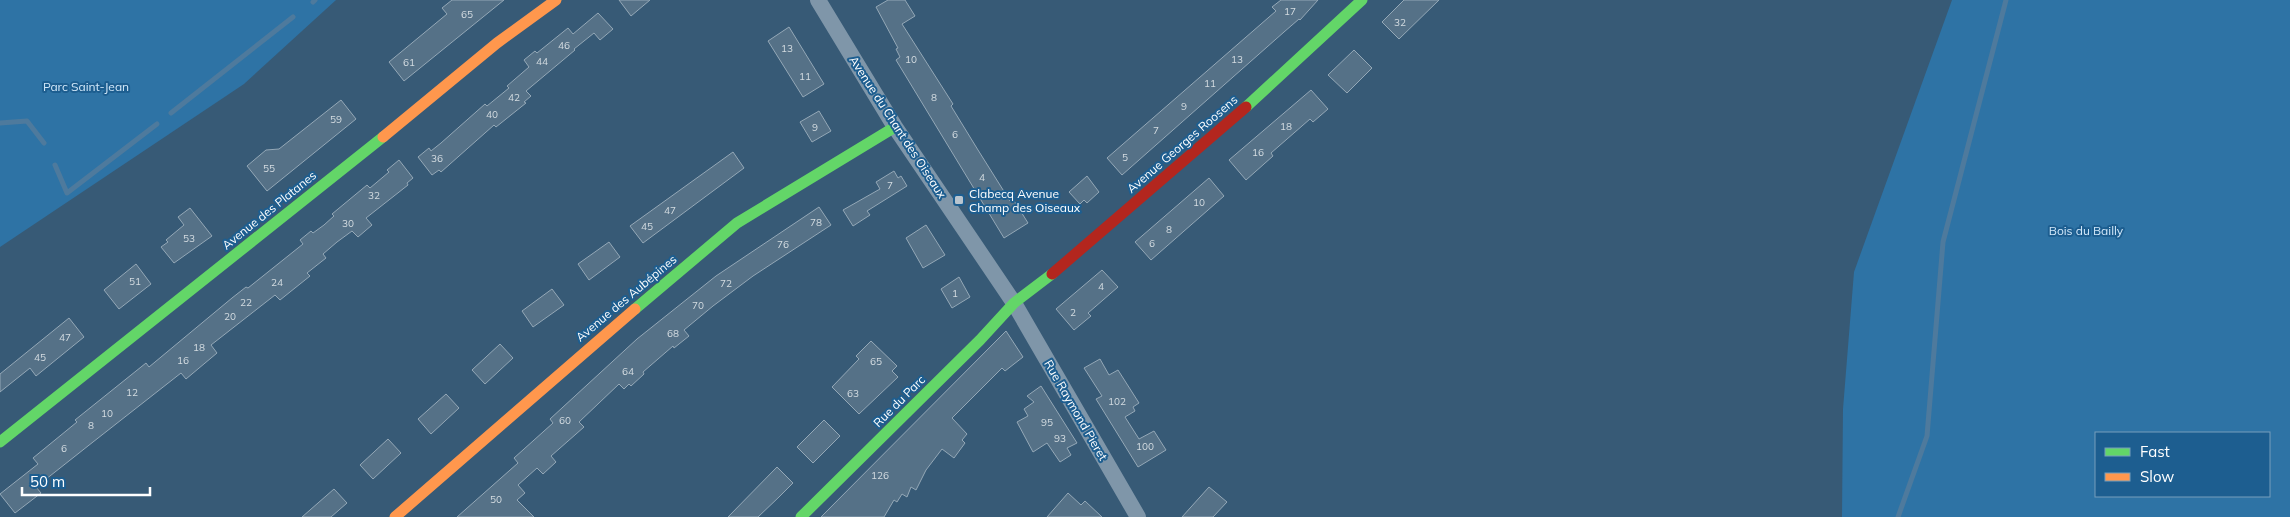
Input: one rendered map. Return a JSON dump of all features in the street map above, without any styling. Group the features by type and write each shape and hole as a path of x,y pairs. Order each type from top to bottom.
{"street":[{"name":"Avenue des Platanes","path":"0,442 406,118 497,43 556,0"},
{"name":"Avenue Georges Roosens","path":"1014,303 1069,260 1238,114 1362,0"},
{"name":"Avenue du Chant des Oiseaux","path":"821,1 895,127 1014,303"},
{"name":"Avenue des Aubépines","path":"396,517 560,372 737,224 895,127"},
{"name":"Rue du Parc","path":"801,517 980,340 1014,303"},
{"name":"Rue Raymond Pieret","path":"1014,303 1138,517"}],"green space":[{"name":"Parc Saint-Jean","path":"0,0 336,0 244,84 0,247"},
{"name":"Bois du Bailly","path":"1952,0 2290,0 2290,517 1842,517 1843,409 1854,272"}],"building":[{"path":"452,0 504,0 404,81 389,62 447,14 442,8"},
{"path":"619,0 650,0 631,16"},
{"path":"888,0 905,0 915,16 902,24 953,104 951,106 1010,201 1013,199 1028,223 1004,238 896,60 900,57 896,49 898,48 876,7"},
{"path":"1281,0 1318,0 1300,20 1122,175 1107,158 1276,11 1272,7"},
{"path":"1404,0 1439,0 1399,39 1382,22"},
{"path":"598,13 613,29 600,40 594,33 574,49 526,91 531,96 524,102 526,103 496,127 494,125 441,172 439,170 432,175 418,157 429,148 431,151 485,104 487,106 509,88 507,86 529,67 524,60 535,51 537,53 568,28 573,34"},
{"path":"789,27 824,84 803,97 768,41"},
{"path":"1354,50 1372,68 1347,93 1328,75"},
{"path":"1311,90 1328,109 1313,122 1310,119 1271,153 1273,156 1246,180 1229,160"},
{"path":"341,100 356,119 267,191 247,166 266,150 279,149"},
{"path":"819,111 831,131 812,142 800,122"},
{"path":"733,152 744,168 643,243 630,226"},
{"path":"399,160 413,178 407,183 408,185 366,218 372,225 358,237 352,231 337,242 323,254 326,258 307,273 310,276 280,300 275,295 211,345 217,353 186,379 181,373 36,487 41,493 15,513 0,494 38,464 33,458 77,422 75,420 146,363 149,367 232,298 246,287 248,288 303,244 300,240 311,231 313,233 324,225 334,216 332,214 367,185 370,188 389,172 387,170"},
{"path":"894,171 898,178 901,176 907,186 867,211 870,215 853,226 843,210 880,189 876,182"},
{"path":"1087,176 1099,192 1087,203 1084,200 1080,204 1069,192"},
{"path":"1209,178 1224,196 1151,260 1135,242"},
{"path":"819,207 831,225 753,276 684,330 689,336 674,348 673,346 643,372 644,374 631,386 629,384 624,389 619,384 579,422 584,427 551,456 556,462 543,474 537,468 518,485 525,493 517,500 534,517 457,517 518,463 514,458 553,423 550,419 637,339 716,276"},
{"path":"190,208 212,236 174,263 161,247 168,242 166,240 184,225 178,217"},
{"path":"926,225 945,255 923,268 906,238"},
{"path":"609,242 620,257 589,280 578,264"},
{"path":"136,264 151,284 119,309 104,290"},
{"path":"1102,270 1118,287 1088,313 1091,316 1074,330 1056,309"},
{"path":"959,277 970,297 952,308 941,289"},
{"path":"552,289 564,305 533,327 522,311"},
{"path":"69,318 84,337 36,376 30,368 0,392 0,374"},
{"path":"1006,331 1023,357 1005,371 1002,368 952,418 967,434 962,440 965,443 954,458 942,449 926,470 916,490 911,487 907,497 902,494 897,502 894,500 884,517 821,517"},
{"path":"871,341 897,366 892,371 898,377 859,414 832,387 859,359 856,356"},
{"path":"500,344 513,358 485,384 472,370"},
{"path":"1100,359 1109,375 1118,370 1139,403 1133,407 1135,411 1125,417 1139,439 1154,431 1166,450 1138,467 1096,399 1102,396 1084,368"},
{"path":"1041,386 1077,443 1067,448 1071,455 1060,462 1047,443 1033,452 1017,422 1028,416 1024,409 1034,402 1027,396"},
{"path":"446,394 459,408 431,434 418,419"},
{"path":"824,420 840,436 813,463 797,447"},
{"path":"388,439 401,453 373,479 360,465"},
{"path":"777,467 793,483 758,517 728,517"},
{"path":"1209,487 1227,502 1213,517 1182,517"},
{"path":"334,489 347,503 331,517 302,517"},
{"path":"1068,493 1081,505 1085,501 1102,517 1047,517"}],"waterway":[{"path":"1898,517 1927,436 1943,242 2006,0"},
{"path":"171,113 293,17"},
{"path":"0,123 27,121 44,143"},
{"path":"55,165 67,193 157,124"}],"traffic: fast":[{"path":"1246,107 1362,0"},
{"path":"635,309 737,223 895,127"},
{"path":"0,442 383,137"},
{"path":"801,517 980,340 1014,303 1052,274"}],"traffic: slow":[{"path":"383,137 497,43 556,0"},
{"path":"395,517 635,309"}],"traffic: jam":[{"path":"1052,274 1246,107"}],"place":[{"name":"Clabecq Avenue Champ des Oiseaux","path":"959,200"}]}
